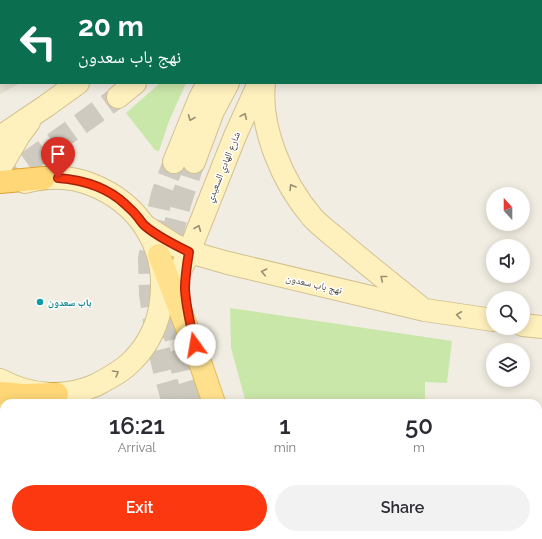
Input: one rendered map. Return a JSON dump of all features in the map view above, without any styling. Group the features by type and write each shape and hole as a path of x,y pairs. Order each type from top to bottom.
{"highway":[{"path":"0,182 44,178"},
{"path":"0,393 60,399"}],"main road":[{"path":"0,137 77,84"},
{"path":"118,97 134,84"},
{"path":"207,84 200,98 184,162 227,84"},
{"name":"شارع الهادي السعيدي","path":"156,322 189,252 235,136 259,84"},
{"path":"264,84 263,100 266,123 271,142 289,183 300,200 313,217 328,231 384,279 425,310"},
{"path":"0,168 20,134 46,106"},
{"path":"0,192 15,185 44,178 73,179 86,182 100,188 124,203 144,225 151,237 201,365 213,399"},
{"name":"نهج باب سعدون","path":"144,225 168,241 189,252 236,265 425,310 486,319"},
{"name":"شارع الهادي السعيدي","path":"189,252 185,274 186,298 201,365"},
{"path":"0,380 15,387 60,399 71,393 86,389 106,380 124,369 143,348 151,335 156,322 162,293 159,255"},
{"path":"530,326 542,328"}],"shaded area":[{"path":"0,84 18,84 0,94"}],"green space":[{"path":"159,84 186,84 169,121 159,151 155,150 126,113"},
{"path":"230,308 452,341 447,383 425,382 425,399 245,399 231,348"}],"tunnel":[{"path":"0,182 118,97"},
{"path":"172,399 157,342 150,294 149,259 162,194 174,162"},
{"path":"191,399 183,374 171,319 167,290 172,235 194,162"}],"place":[{"name":"باب سعدون","path":"40,302"}],"route":[{"path":"58,178 86,182 113,195 124,203 144,225 173,244 189,252 185,274 185,289 195,345"}]}
